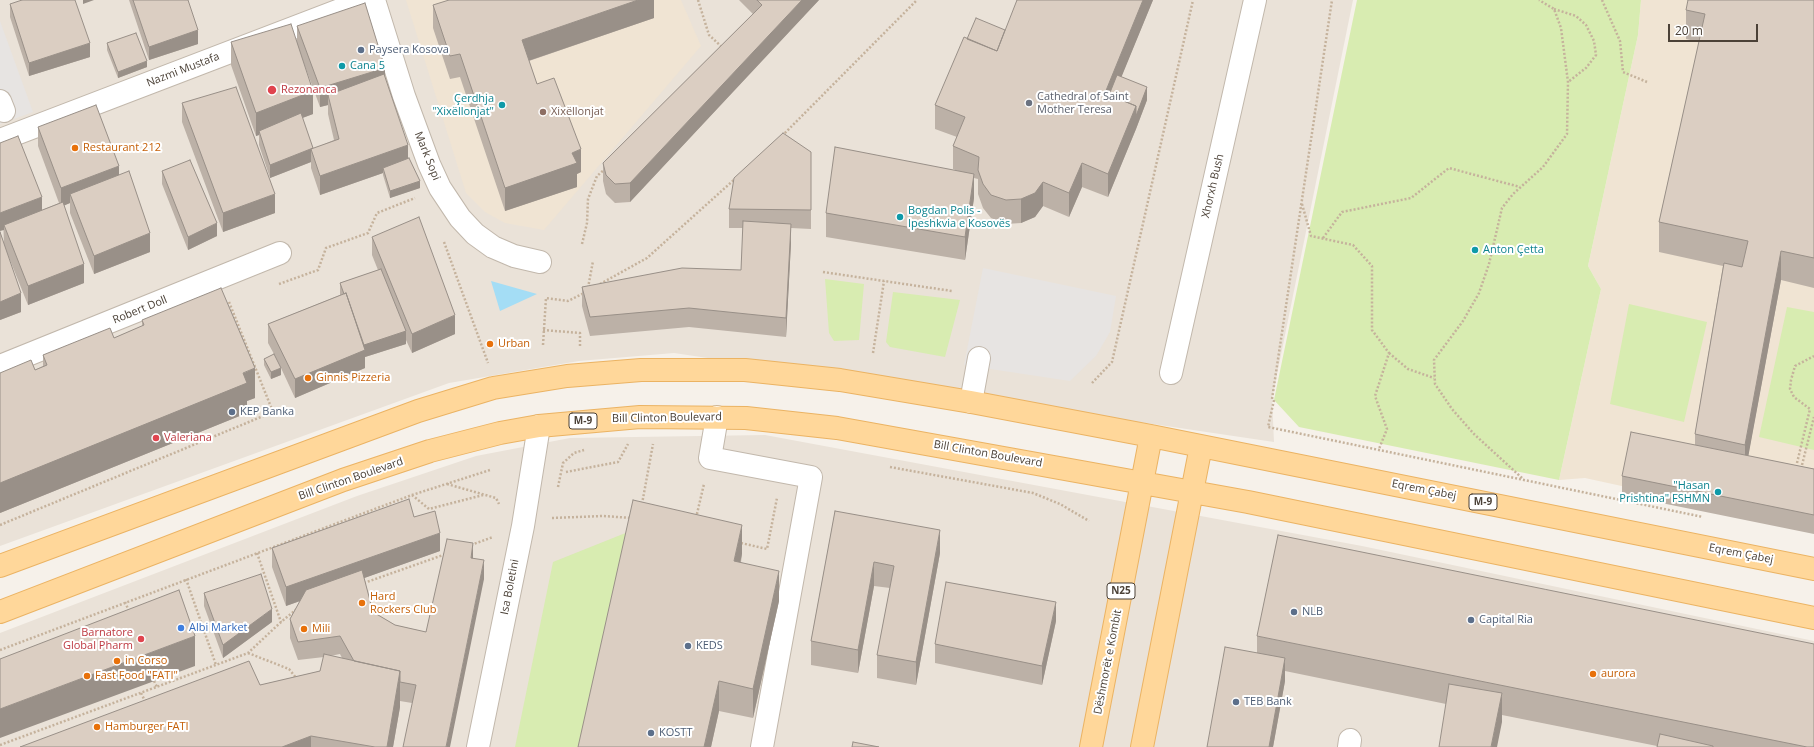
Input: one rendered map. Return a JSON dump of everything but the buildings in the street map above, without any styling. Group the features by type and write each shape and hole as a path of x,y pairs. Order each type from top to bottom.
{"main road":[{"name":"M-9","path":"0,566 418,411 493,388 567,376 641,370 745,370 840,380 971,402 1151,436"},
{"name":"Bill Clinton Boulevard","path":"0,612 343,480 430,451 500,432 539,426 640,417 746,418 837,428 1192,492"},
{"name":"Eqrem Çabej","path":"1151,436 1814,569"},
{"name":"Dëshmorët e Kombit","path":"1091,747 1151,436"},
{"path":"1142,747 1201,446"},
{"name":"M-9","path":"1192,492 1255,503 1814,618"}],"street":[{"name":"Nazmi Mustafa","path":"0,140 366,0"},
{"name":"Mark Sopi","path":"374,0 404,96 429,164 440,188 460,218 475,234 493,247 514,256 540,262"},
{"name":"Xhorxh Bush","path":"1171,373 1255,0"},
{"name":"Robert Doll","path":"0,366 280,254"},
{"path":"971,402 979,358"},
{"path":"717,417 710,458 811,477 762,747"},
{"name":"Isa Boletini","path":"478,747 523,526 539,426"}],"path":[{"path":"698,0 709,35 724,49 719,54"},
{"path":"780,137 917,0"},
{"path":"1092,383 1112,362 1193,0"},
{"path":"1332,0 1268,427 1710,519"},
{"path":"1539,0 1554,9 1576,16 1586,25 1594,41 1596,54 1586,68 1568,82"},
{"path":"1602,0 1620,41 1623,72 1647,82"},
{"path":"1523,479 1474,434 1435,384 1434,360 1463,321 1479,293 1489,264 1502,208 1520,187 1543,167 1566,134 1568,82 1561,28 1554,9"},
{"path":"582,244 587,223 588,199 597,176 608,167"},
{"path":"1323,238 1342,212 1411,198 1449,168 1520,187"},
{"path":"543,345 546,298 568,301 647,258 740,174"},
{"path":"273,287 318,270 326,248 368,233 377,213 440,188"},
{"path":"1301,203 1311,236 1353,244 1372,266 1372,330 1389,353 1408,369 1434,378"},
{"path":"444,241 488,363"},
{"path":"587,292 593,261"},
{"path":"823,272 952,291"},
{"path":"873,353 884,281"},
{"path":"0,525 272,412 228,303 236,300"},
{"path":"543,330 580,333 580,346"},
{"path":"1379,449 1387,429 1375,396 1389,353"},
{"path":"1797,463 1810,409 1794,397 1790,389 1791,380 1795,366 1814,356"},
{"path":"1802,465 1814,417"},
{"path":"566,472 618,462 629,443"},
{"path":"640,512 653,444"},
{"path":"694,525 710,458"},
{"path":"0,650 412,495 490,470"},
{"path":"737,542 767,549 783,472"},
{"path":"447,484 496,498 501,510"},
{"path":"412,495 429,509 484,495"},
{"path":"1060,504 1089,521"},
{"path":"552,518 603,516 639,519"},
{"path":"466,546 496,536"},
{"path":"362,584 452,552"},
{"path":"257,553 281,622"},
{"path":"186,579 216,665"},
{"path":"125,602 130,615"},
{"path":"0,745 248,653 281,622 302,605"},
{"path":"248,653 289,669 299,682"},
{"path":"154,681 156,687"},
{"path":"142,693 147,705"}],"shaded area":[{"path":"0,0 1353,0 1272,399 1274,442 674,353 579,361 449,383 0,546"},
{"name":"Xixëllonjat","path":"406,0 681,0 701,46 544,230 505,223 485,212 466,193"},
{"path":"1641,0 1814,0 1814,528 1585,478 1559,480 1601,289 1588,266 1638,35"},
{"path":"0,21 33,112 0,124"},
{"path":"983,268 1116,296 1110,332 1096,356 1070,381 964,365"},
{"path":"765,435 1362,546 1814,641 1814,747 0,747 0,633 357,496 476,456 570,438"}],"green space":[{"path":"1357,0 1641,0 1638,35 1588,266 1601,289 1559,480 1299,427 1274,400"},
{"path":"825,279 864,284 859,340 834,341 829,333"},
{"path":"893,292 960,300 945,357 890,347 886,342"},
{"path":"1629,304 1707,322 1684,422 1610,404"},
{"path":"1787,307 1814,312 1814,450 1759,437"},
{"path":"633,530 584,747 515,747 553,562"}],"water":[{"path":"491,281 537,294 500,311"}],"place":[{"name":"Paysera Kosova","path":"361,50"},
{"name":"Cana 5","path":"342,66"},
{"name":"Rezonanca","path":"272,90"},
{"name":"Cathedral of Saint Mother Teresa","path":"1029,103"},
{"name":"Çerdhja \"Xixëllonjat\"","path":"502,105"},
{"name":"Xixëllonjat","path":"543,112"},
{"name":"Restaurant 212","path":"75,148"},
{"name":"Bogdan Polis - Ipeshkvia e Kosovës","path":"900,217"},
{"name":"Anton Çetta","path":"1475,250"},
{"name":"Urban","path":"490,344"},
{"name":"Ginnis Pizzeria","path":"308,378"},
{"name":"KEP Banka","path":"232,412"},
{"name":"Valeriana","path":"156,438"},
{"name":"\"Hasan Prishtina\" FSHMN","path":"1718,492"},
{"name":"Hard Rockers Club","path":"362,603"},
{"name":"NLB","path":"1294,612"},
{"name":"Capital Ria","path":"1471,620"},
{"name":"Albi Market","path":"181,628"},
{"name":"Mili","path":"304,629"},
{"name":"Barnatore Global Pharm","path":"141,639"},
{"name":"KEDS","path":"688,646"},
{"name":"in Corso","path":"117,661"},
{"name":"aurora","path":"1593,674"},
{"name":"Fast Food \"FATI\"","path":"87,676"},
{"name":"TEB Bank","path":"1236,702"},
{"name":"Hamburger FATI","path":"97,727"},
{"name":"KOSTT","path":"651,733"}]}
